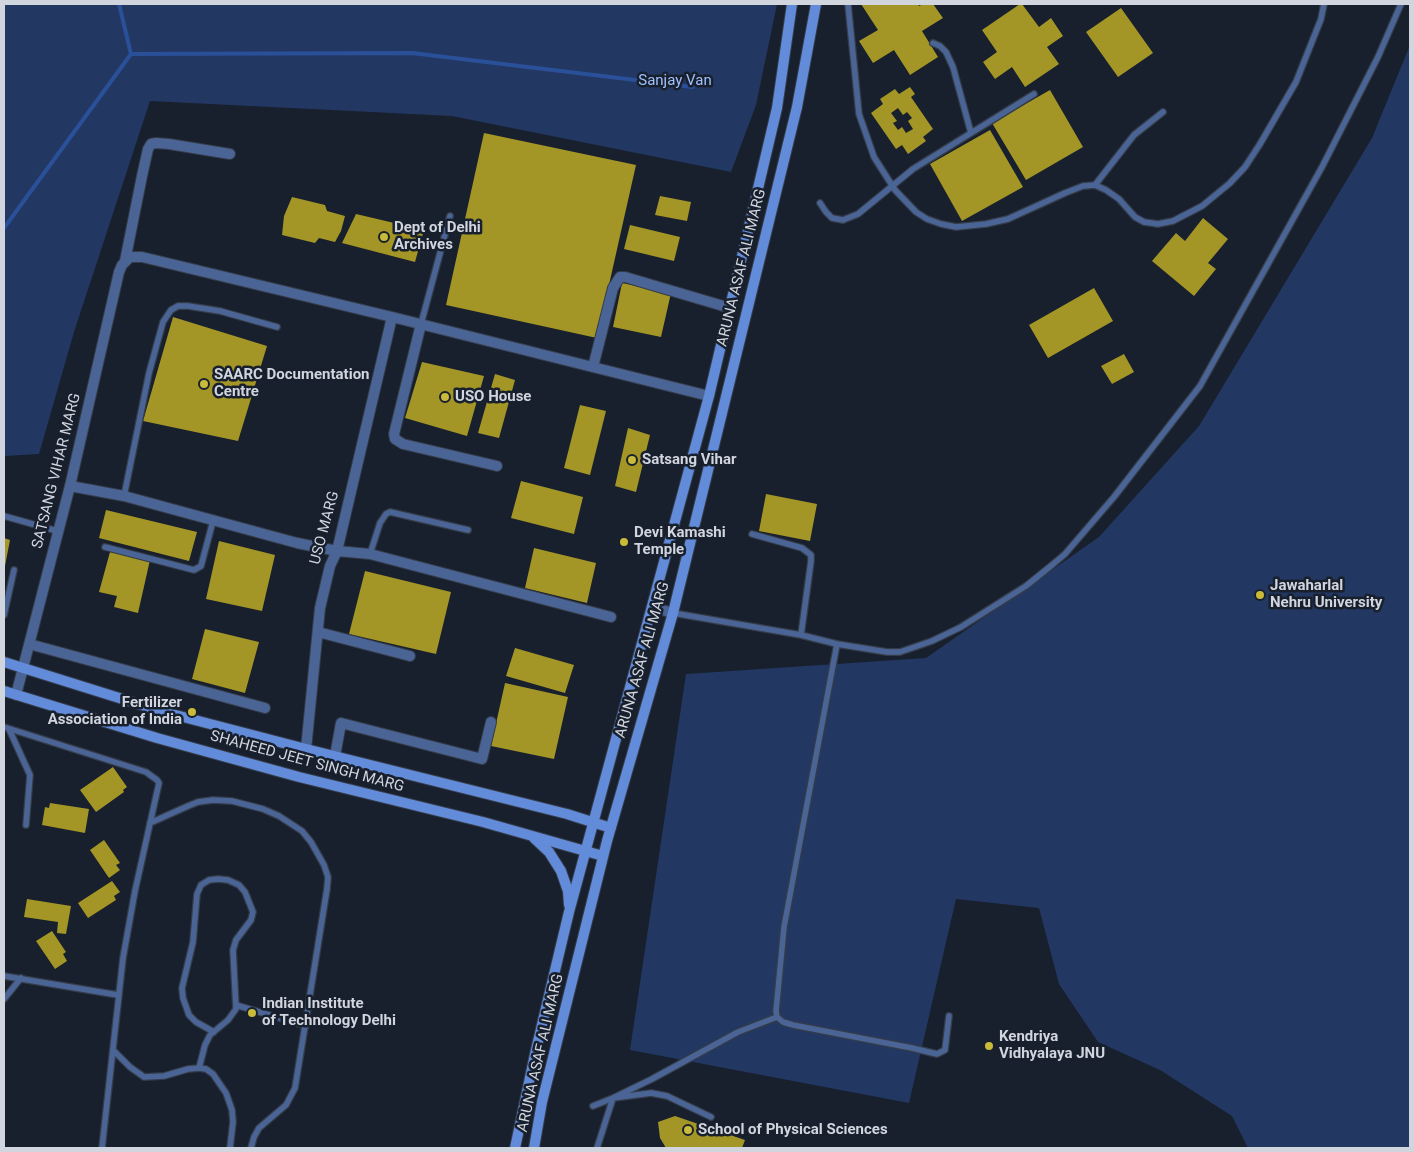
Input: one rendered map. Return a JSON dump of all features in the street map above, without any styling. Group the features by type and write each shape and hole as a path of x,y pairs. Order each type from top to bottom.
{"main road":[{"name":"ARUNA ASAF ALI MARG","path":"515,1148 534,1054 569,912 709,396 777,108 792,4"},
{"name":"ARUNA ASAF ALI MARG","path":"534,1148 542,1102 603,856 673,613 797,107 816,4"},
{"name":"SHAHEED JEET SINGH MARG","path":"4,662 164,712 567,814 611,828"},
{"name":"SHAHEED JEET SINGH MARG","path":"4,692 157,738 299,777 483,822 603,856"},
{"path":"534,838 549,852 561,870 568,891 569,912"}],"street":[{"name":"SATSANG VIHAR MARG","path":"16,695 70,486 120,272 128,259 148,149 151,144 156,143 230,154"},
{"path":"128,259 142,258 421,324 709,396"},
{"path":"593,367 613,288 620,278 625,277 730,308"},
{"name":"USO MARG","path":"306,749 324,591 330,566 337,550 392,317"},
{"path":"421,324 394,434 395,439 403,444 497,466"},
{"path":"70,486 124,496 297,543 370,554 611,618"},
{"path":"652,607 673,613"},
{"path":"318,632 410,656"},
{"path":"29,644 265,708"},
{"path":"335,756 341,722 482,759 491,722"}],"lane":[{"path":"848,4 859,114 874,157 892,186 916,212 927,219 956,227 986,224 1008,219 1065,192 1083,186 1095,186 1106,190 1119,199 1135,217 1144,222 1158,224 1173,221 1202,206 1230,183 1245,167 1260,144 1296,82 1321,19 1324,4"},
{"path":"673,613 887,652 911,649 961,627 1026,586 1065,554 1119,491 1200,386 1322,167 1378,58 1402,4"},
{"path":"933,43 940,46 946,52 953,67 971,133"},
{"path":"820,203 832,218 842,220 858,214 913,169 1034,94"},
{"path":"1095,186 1134,135 1163,112"},
{"path":"421,324 450,216"},
{"path":"124,496 149,373 163,322 171,310 178,306 188,306 220,312 277,327"},
{"path":"370,554 382,518 390,512 468,530"},
{"path":"4,516 58,530"},
{"path":"105,547 194,570 198,569 203,561 213,521"},
{"path":"752,534 802,548 810,556 811,561 801,636"},
{"path":"4,615 14,570"},
{"path":"837,644 784,927 777,1017 793,1026 937,1054 944,1050 950,1016"},
{"path":"6,728 146,772 158,780 159,783 123,958 102,1148"},
{"path":"6,728 30,775 26,825"},
{"path":"150,824 198,802 213,800 232,801 263,809 279,816 302,831 311,842 324,865 328,877 295,1088 292,1097 286,1105 259,1128 251,1148"},
{"path":"199,1068 205,1045 214,1032 233,1014 236,1005 233,950 236,940 251,920 253,912 245,892 239,885 228,880 209,880 201,885 197,894 193,942 182,988 183,998 189,1015 196,1022 214,1032"},
{"path":"4,976 118,995"},
{"path":"4,999 22,978"},
{"path":"236,1005 306,1026"},
{"path":"593,1106 652,1079 738,1032 777,1017"},
{"path":"113,1050 130,1067 144,1077 164,1076 199,1068 206,1069 213,1074 226,1093 232,1110 233,1122 230,1148"},
{"path":"613,1098 630,1094 658,1093 711,1117"},
{"path":"597,1148 613,1098"}],"green space":[{"name":"Sanjay Van","path":"4,4 777,4 756,105 731,172 452,116 150,101 74,332 39,454 4,456"},
{"name":"Jawaharlal Nehru University","path":"1410,45 1410,1148 1248,1148 1232,1116 1160,1070 1098,1042 1059,984 1039,908 956,899 909,1103 630,1050 686,674 926,658 1099,537 1199,426 1372,138"}],"building":[{"path":"861,4 918,4 919,6 933,4 943,18 922,31 938,57 910,75 894,50 873,63 859,41 878,30"},
{"path":"1022,4 1039,27 1051,18 1063,36 1047,47 1059,64 1025,87 1012,67 995,79 983,62 997,52 982,30"},
{"path":"1121,8 1153,53 1118,77 1086,32"},
{"path":"910,87 915,94 911,97 933,129 923,137 926,141 908,154 902,145 896,149 871,113 883,104 880,99 895,89 899,94","holes":["898,108 903,115 907,112 912,118 908,121 913,129 906,133 902,127 898,130 893,123 897,121 891,113"]},
{"path":"1050,90 1083,147 1026,180 992,123"},
{"path":"990,130 1023,187 962,221 930,164"},
{"path":"484,133 636,165 597,338 446,305"},
{"path":"660,196 691,202 687,221 655,215"},
{"path":"292,197 325,205 327,211 345,216 341,231 335,242 319,238 315,243 282,235 284,216"},
{"name":"Dept of Delhi Archives","path":"356,214 424,230 415,262 342,243"},
{"path":"1203,218 1228,239 1208,263 1216,269 1194,296 1152,261 1176,233 1185,241"},
{"path":"630,225 680,237 674,261 624,249"},
{"path":"622,283 671,293 661,337 613,327"},
{"path":"1094,288 1113,321 1048,358 1029,325"},
{"name":"SAARC Documentation Centre","path":"173,317 267,346 238,441 143,421"},
{"path":"1124,354 1134,372 1112,384 1101,366"},
{"name":"USO House","path":"422,362 484,376 467,436 405,418"},
{"path":"495,374 515,380 499,438 478,433"},
{"path":"580,405 606,411 590,475 564,468"},
{"name":"Satsang Vihar","path":"628,428 650,435 636,492 615,486"},
{"path":"521,481 583,497 574,534 511,518"},
{"path":"766,494 817,504 810,541 759,531"},
{"path":"106,510 197,532 189,561 99,538"},
{"path":"4,538 10,540 5,566 4,566"},
{"path":"219,541 275,555 262,611 206,599"},
{"path":"534,548 596,563 587,603 525,588"},
{"path":"110,552 150,560 138,613 114,607 117,596 99,592"},
{"path":"365,571 451,592 436,654 349,634"},
{"path":"205,629 259,642 245,693 192,679"},
{"path":"515,648 574,665 565,693 506,676"},
{"path":"505,683 568,697 554,759 491,746"},
{"path":"113,767 127,787 123,790 124,792 96,812 80,790"},
{"path":"50,803 89,809 85,833 42,825 45,807 49,808"},
{"path":"104,840 120,863 116,865 120,870 109,878 90,850"},
{"path":"112,881 120,892 114,896 116,900 88,918 78,903"},
{"path":"27,899 71,906 66,934 57,933 58,922 24,917"},
{"path":"52,931 66,952 63,954 67,961 55,969 36,941"},
{"name":"School of Physical Sciences","path":"675,1116 745,1140 742,1148 666,1148 660,1138 658,1122"}],"waterway":[{"path":"119,4 131,54"},
{"path":"4,228 131,54 412,53 693,87"}],"place":[{"name":"Dept of Delhi Archives","path":"384,237"},
{"name":"SAARC Documentation Centre","path":"204,384"},
{"name":"USO House","path":"445,397"},
{"name":"Satsang Vihar","path":"632,460"},
{"name":"Devi Kamashi Temple","path":"624,542"},
{"name":"Jawaharlal Nehru University","path":"1260,595"},
{"name":"Fertilizer Association of India","path":"192,712"},
{"name":"Indian Institute of Technology Delhi","path":"252,1013"},
{"name":"Kendriya Vidhyalaya JNU","path":"989,1046"},
{"name":"School of Physical Sciences","path":"688,1130"}]}
